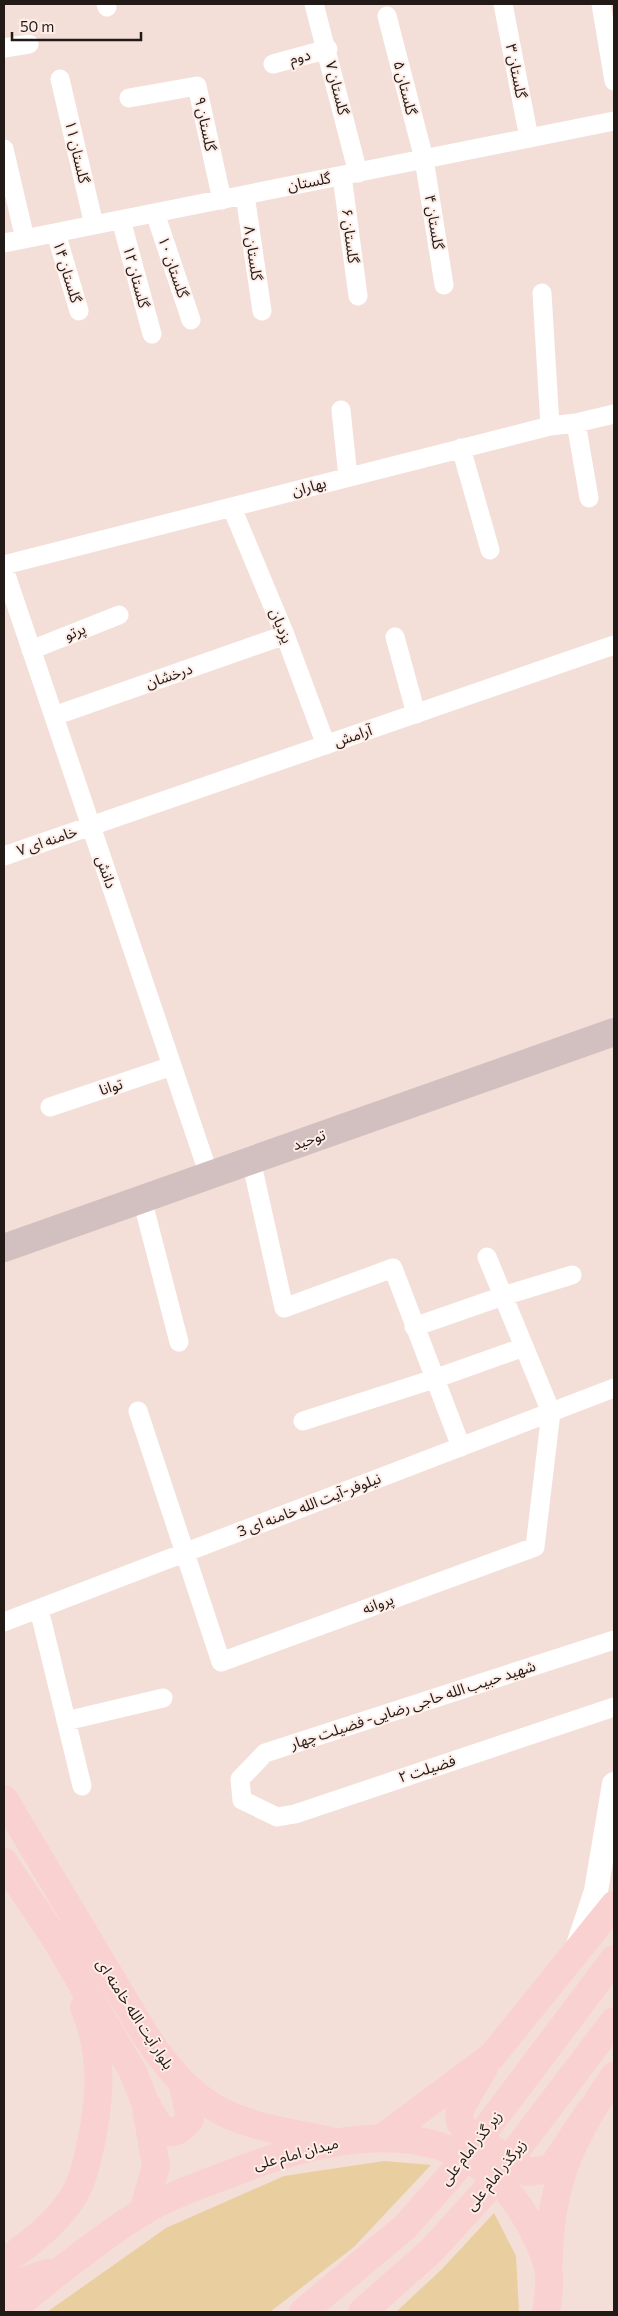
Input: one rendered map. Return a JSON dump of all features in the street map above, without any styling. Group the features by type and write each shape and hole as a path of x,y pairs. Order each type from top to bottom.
{"main road":[{"name":"توحید","path":"4,1248 614,1032"},
{"name":"بلوار آیت الله خامنه ای","path":"4,1799 144,2033 164,2064 183,2085 215,2110 238,2120 264,2128 336,2141"},
{"name":"بلوار آیت الله خامنه ای","path":"4,1862 58,1944 133,2072 145,2102 156,2166 143,2212"},
{"path":"614,1905 576,1949 492,2056 460,2109 458,2116 461,2142 527,2172 550,2169 614,2076"},
{"path":"4,2262 42,2235 73,2196 86,2165 99,2103 98,2064 92,2027 58,1944"},
{"name":"زیر گذر امام علی","path":"302,2312 405,2227 453,2173 614,1959"},
{"name":"زیرگذر امام علی","path":"362,2312 431,2251 482,2195 614,2022"},
{"path":"382,2138 492,2056"},
{"path":"145,2102 157,2125 165,2131 175,2133 182,2130 190,2119 183,2085"},
{"path":"549,2273 550,2226 554,2200 563,2167 590,2112"},
{"name":"میدان امام علی","path":"9,2312 65,2266 143,2212 195,2187 286,2153 336,2141 382,2138 461,2142 485,2170 516,2201 536,2235 549,2273 546,2312"},
{"path":"4,2288 65,2266"}],"street":[{"name":"گلستان ۷","path":"314,4 328,49 350,174"},
{"name":"گلستان ۳","path":"503,4 529,138"},
{"path":"600,4 614,82"},
{"name":"گلستان ۵","path":"387,16 424,159"},
{"path":"4,48 29,44"},
{"name":"دوم","path":"273,64 328,49"},
{"name":"گلستان ۱۱","path":"60,78 94,225"},
{"name":"گلستان ۹","path":"129,98 197,86 222,200"},
{"name":"گلستان","path":"4,243 614,121"},
{"path":"4,149 25,239"},
{"name":"گلستان ۴","path":"424,159 444,285"},
{"name":"گلستان ۶","path":"350,174 358,296"},
{"name":"گلستان ۸","path":"245,195 262,311"},
{"name":"گلستان ۱۰","path":"155,213 191,320"},
{"name":"گلستان ۱۲","path":"121,220 152,334"},
{"name":"گلستان ۱۴","path":"56,233 79,311"},
{"path":"542,293 550,426"},
{"path":"341,410 348,476"},
{"name":"بهاران","path":"4,567 348,476 550,426 576,423 614,414"},
{"path":"576,423 588,498"},
{"path":"460,448 490,550"},
{"name":"یزدیان","path":"232,508 285,635 326,745"},
{"name":"دانش","path":"4,567 209,1175"},
{"name":"پرتو","path":"31,650 119,615"},
{"name":"درخشان","path":"54,716 285,635"},
{"path":"394,637 416,714"},
{"name":"آرامش","path":"91,826 614,645"},
{"name":"خامنه ای ۷","path":"4,856 91,826"},
{"name":"توانا","path":"50,1107 172,1066"},
{"path":"251,1160 284,1308 393,1268 461,1447"},
{"path":"142,1199 179,1342"},
{"path":"488,1257 551,1412"},
{"path":"414,1327 503,1296 572,1275"},
{"path":"303,1421 434,1379 524,1347"},
{"name":"نیلوفر-آیت الله خامنه ای 3","path":"4,1622 614,1388"},
{"path":"138,1411 184,1553"},
{"name":"پروانه","path":"184,1553 221,1662 535,1547 551,1412"},
{"path":"39,1609 82,1786"},
{"name":"شهید حبیب الله حاجی رضایی- فضیلت چهار","path":"242,1800 240,1779 266,1753 614,1640"},
{"path":"66,1722 163,1698"},
{"name":"فضیلت ۲","path":"242,1800 277,1817 295,1814 614,1707"},
{"path":"576,1949 596,1891 614,1784"}],"shaded area":[{"path":"384,2161 431,2165 354,2247 270,2312 47,2312 166,2228 284,2176"},
{"path":"494,2213 516,2256 519,2312 396,2312 442,2269"}]}
